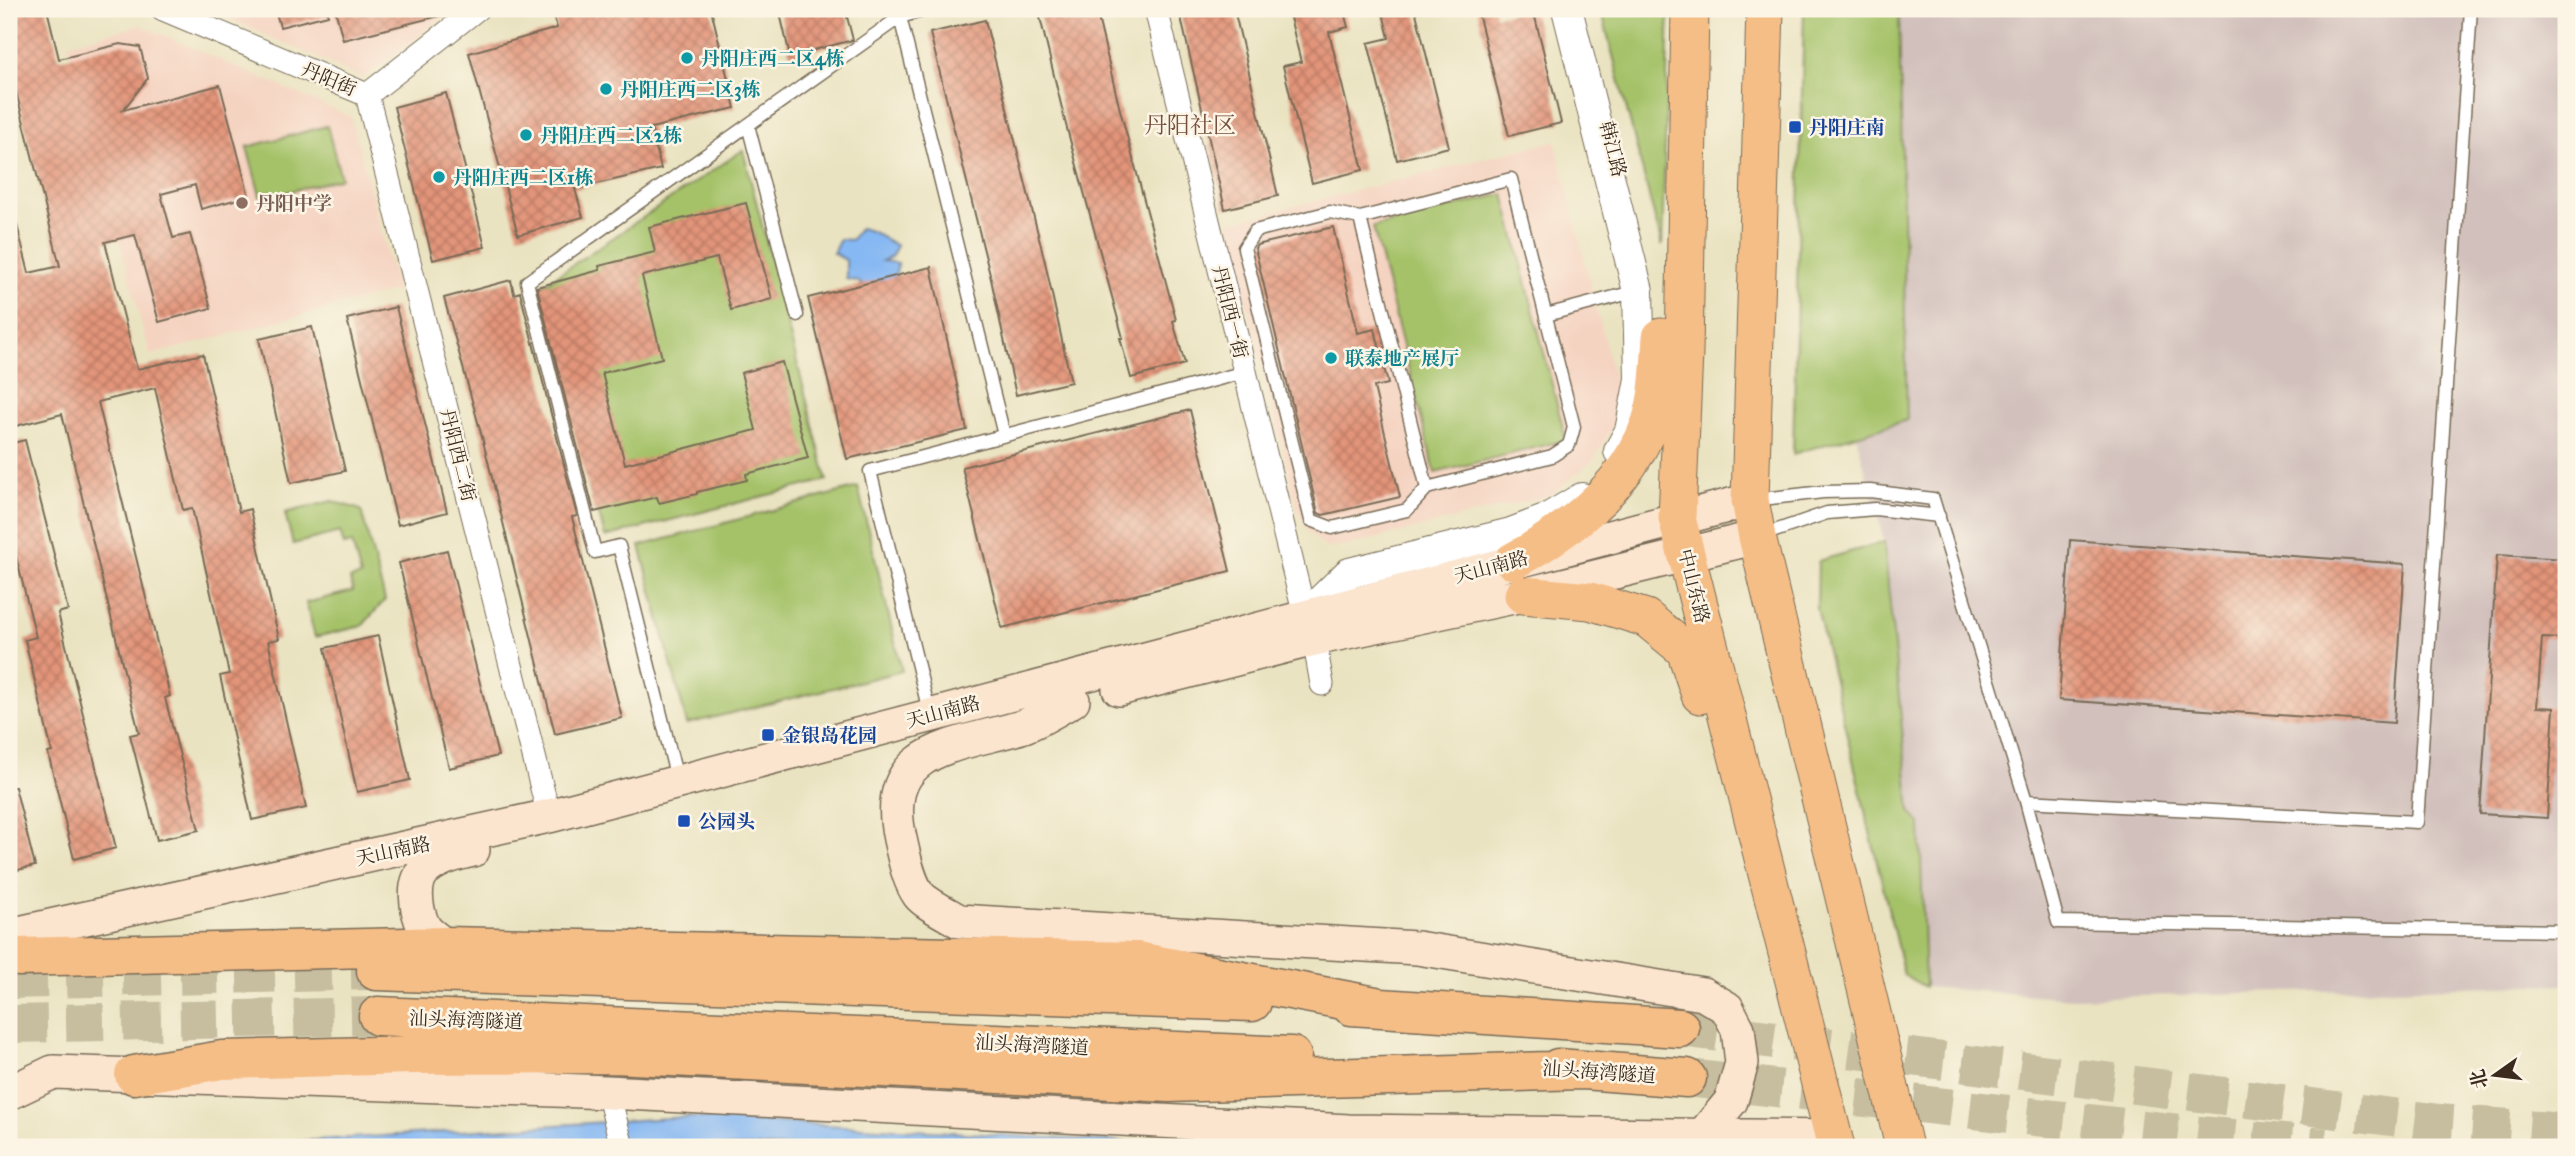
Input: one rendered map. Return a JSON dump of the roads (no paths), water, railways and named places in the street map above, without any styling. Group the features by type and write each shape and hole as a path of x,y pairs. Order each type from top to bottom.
{"highway":[{"path":"9,955 18,957 445,946 1137,961 1375,1006"},
{"path":"376,971 1375,1006 1680,1028"},
{"name":"汕头海湾隧道","path":"378,1016 1582,1070 1687,1077"},
{"path":"134,1075 222,1060 507,1054 615,1054 1169,1083 1582,1070"}],"main road":[{"name":"中山东路","path":"1690,9 1677,518 1835,1142"},
{"path":"1765,9 1750,500 1904,1147"},
{"path":"1686,243 1663,286 1659,376 1650,422 1632,458 1610,489 1586,513 1541,546 1518,578 1646,618 1685,650 1706,714 1735,747"},
{"name":"天山南路","path":"1518,578 1677,518 1750,500"},
{"name":"天山南路","path":"9,935 550,816 930,715 1518,578 1685,554 1757,537"},
{"name":"天山南路","path":"445,946 425,929 418,907 416,886 424,871 449,855 1073,700 1309,628"},
{"path":"1073,700 1024,726 930,753 911,768 902,780 897,805 906,863 919,896 959,921 1417,948 1703,994 1727,1008 1738,1029 1742,1063 1731,1101 1702,1136"},
{"path":"9,1093 53,1072 611,1101 1349,1131 1702,1136 1835,1142"}],"street":[{"name":"丹阳街","path":"163,9 367,95 477,9"},
{"name":"丹阳西一街","path":"1156,9 1322,684"},
{"name":"韩江路","path":"1567,9 1638,291"},
{"name":"韩江路","path":"1579,9 1637,249 1638,291"},
{"name":"丹阳西二街","path":"367,95 550,816"},
{"path":"1309,628 1349,573 1511,533 1545,520 1577,502 1606,473 1630,431 1640,379 1638,291"},
{"path":"611,1101 622,1147"}],"lane":[{"path":"678,782 619,546 595,552 527,282 900,17 929,9"},
{"path":"2026,801 2417,822 2470,9"},
{"path":"900,17 1004,436"},
{"path":"748,125 797,315"},
{"path":"1511,179 1546,315 1574,427 1569,445 1552,456 1427,488 1407,510 1332,528 1311,520 1244,248 1255,230 1331,212 1360,218 1511,179"},
{"path":"1360,218 1427,488"},
{"path":"1546,315 1638,291"},
{"path":"930,715 870,471 1245,372"},
{"path":"1750,500 1823,492 1870,491 1933,499 2026,801 2058,922 2566,931"},
{"path":"1757,537 1827,513 1875,509 1938,516"}],"water":[{"path":"860,228 871,231 897,246 891,257 882,261 898,263 893,289 874,294 857,281 846,279 846,260 833,253 840,239 851,240"},
{"path":"685,1117 1214,1147 207,1147"}],"tunnel":[{"path":"9,980 376,971"},
{"path":"9,1024 378,1016"},
{"path":"1680,1028 2440,1123 2566,1132"},
{"path":"1687,1078 2325,1147"}],"place":[{"name":"丹阳庄西二区4栋","path":"687,58"},
{"name":"丹阳庄西二区3栋","path":"606,89"},
{"name":"丹阳庄南","path":"1795,127"},
{"name":"丹阳庄西二区2栋","path":"526,135"},
{"name":"丹阳庄西二区1栋","path":"439,177"},
{"name":"丹阳中学","path":"242,203"},
{"name":"联泰地产展厅","path":"1331,358"},
{"name":"金银岛花园","path":"768,735"},
{"name":"公园头","path":"684,821"}],"district":[{"name":"丹阳社区","path":"1190,125"}]}
